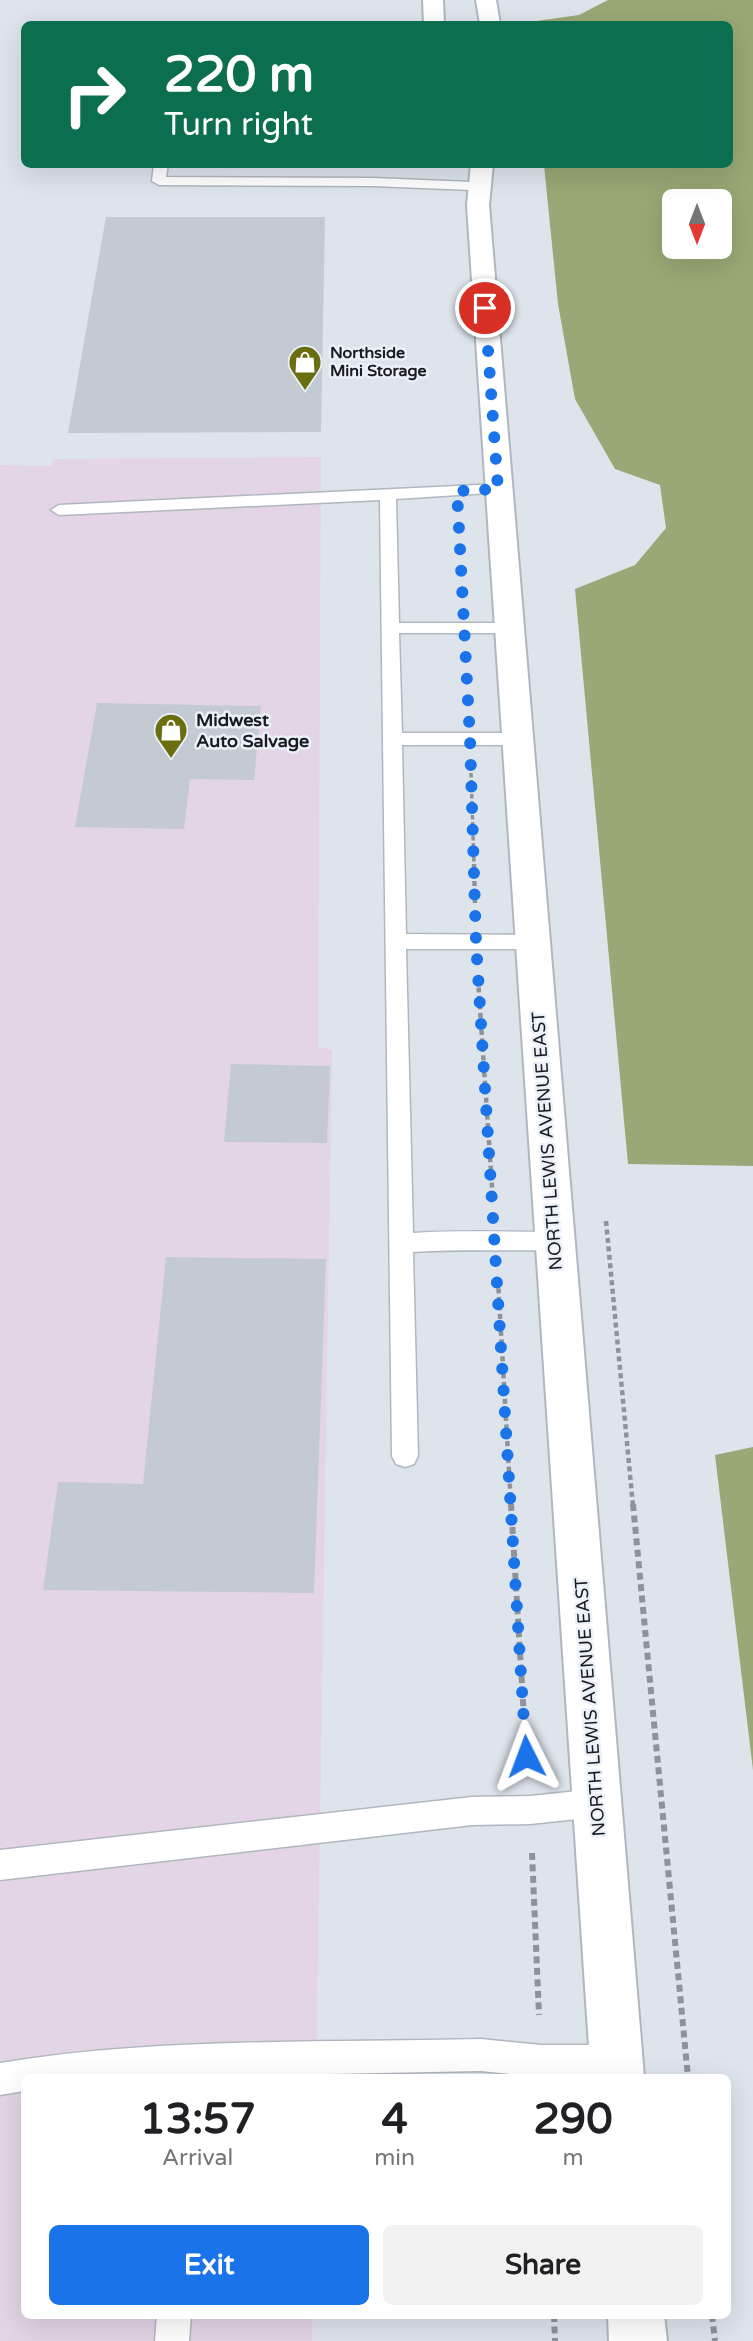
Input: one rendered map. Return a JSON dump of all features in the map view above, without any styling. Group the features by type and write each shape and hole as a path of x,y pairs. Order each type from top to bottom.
{"main road":[{"path":"433,0 434,21"},
{"path":"486,0 490,21"},
{"name":"NORTH LEWIS AVENUE EAST","path":"480,168 472,185 509,628 618,2069"},
{"path":"636,2319 638,2341"}],"lane":[{"path":"161,168 159,181 472,185"},
{"path":"59,510 498,489"},
{"path":"388,494 405,1456"},
{"path":"392,628 509,628"},
{"path":"393,739 517,739"},
{"path":"397,942 532,942"},
{"path":"401,1243 468,1239 496,1242 555,1241"},
{"path":"0,1866 472,1811 530,1810 597,1803"},
{"path":"26,2074 42,2071 189,2069 481,2055 618,2069"},
{"path":"0,2079 21,2075"},
{"path":"172,2341 174,2319"}],"path":[{"path":"470,739 476,942 530,1810 541,2061"},
{"path":"554,2319 555,2341"},
{"path":"712,2319 715,2341"}],"shaded area":[{"path":"321,457 318,1047 332,1050 316,2074 21,2074 21,2319 312,2319 312,2341 0,2341 0,465 52,466 53,459"}],"green space":[{"path":"608,0 753,0 753,1166 628,1164 575,589 635,565 666,528 660,485 615,469 575,399 558,304 544,168 733,168 733,21 536,21 579,15"},
{"path":"753,1447 753,1770 715,1455"}],"building":[{"path":"106,217 325,217 321,432 68,433"},
{"name":"Midwest Auto Salvage","path":"97,703 261,706 254,780 190,779 184,829 75,827"},
{"path":"231,1064 330,1066 327,1143 224,1142"},
{"path":"166,1257 326,1259 314,1593 43,1590 58,1482 143,1484"}],"place":[{"name":"Northside Mini Storage","path":"305,392"},
{"name":"Midwest Auto Salvage","path":"171,760"}],"route":[{"path":"485,308 498,489 457,491 470,739 476,942 526,1756"}]}
